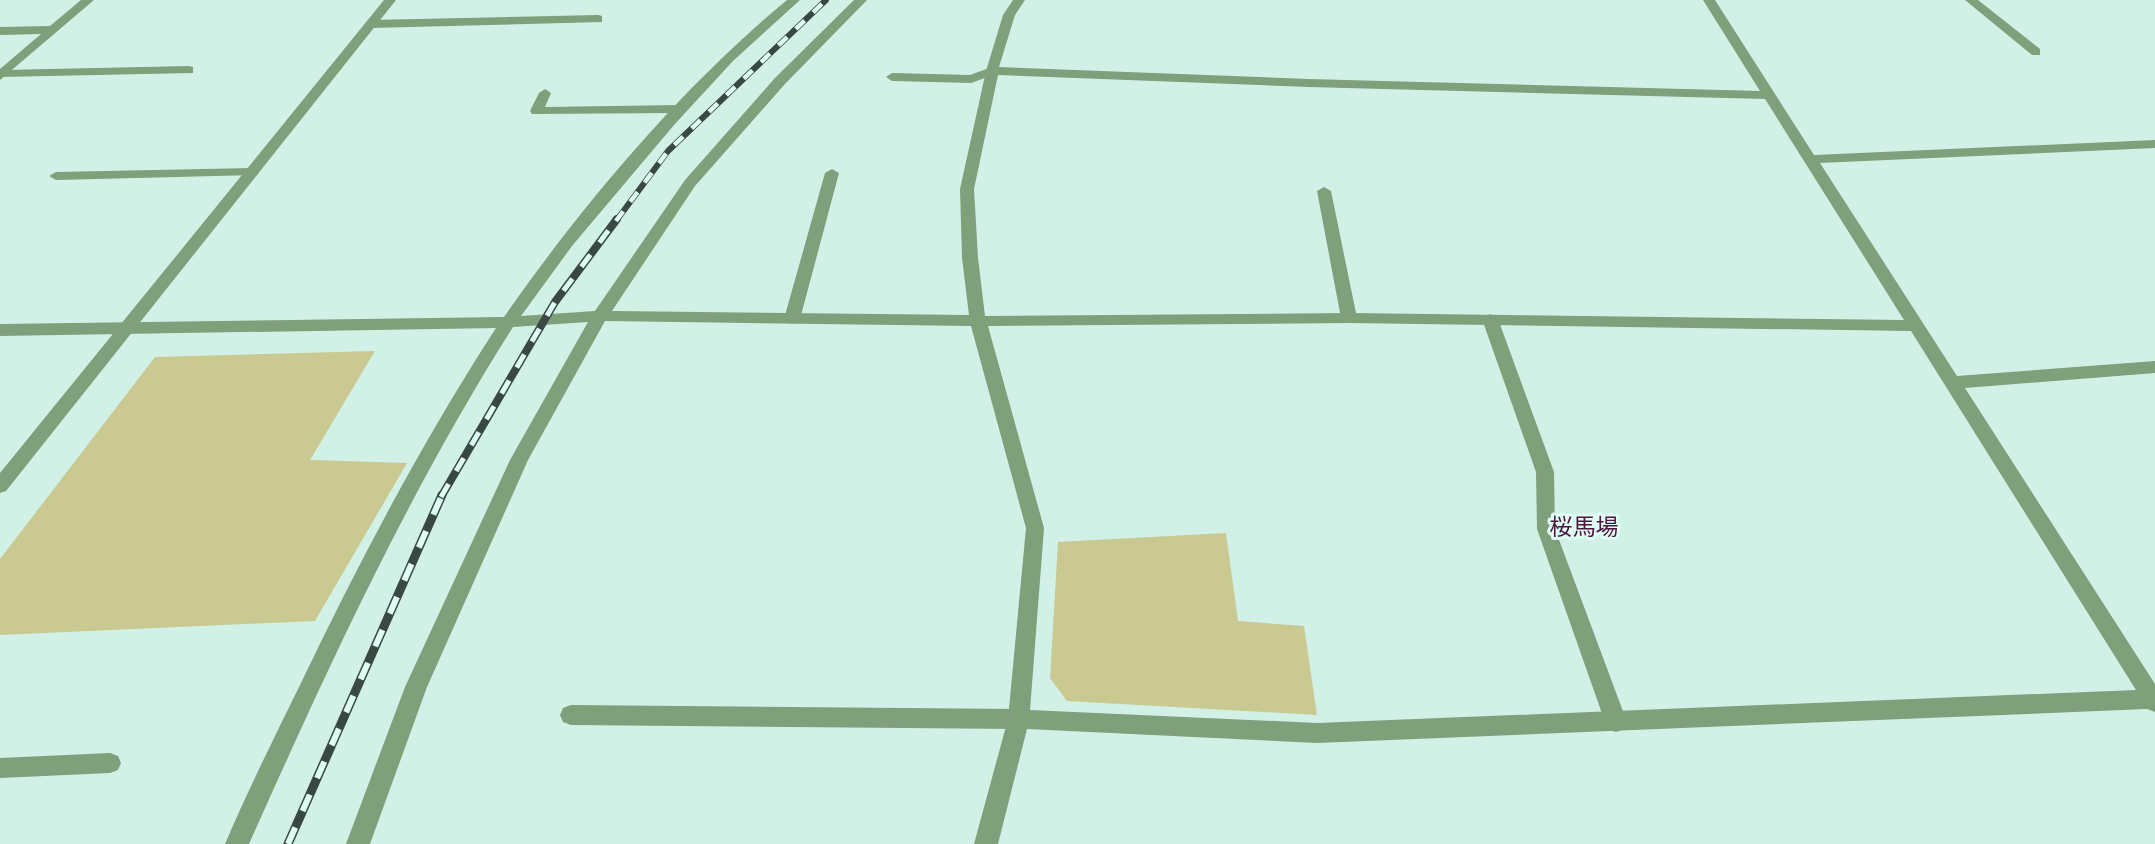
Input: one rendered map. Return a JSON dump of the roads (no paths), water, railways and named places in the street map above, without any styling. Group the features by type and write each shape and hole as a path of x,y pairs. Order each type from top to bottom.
{"street":[{"path":"1,75 88,0"},
{"path":"0,485 390,0"},
{"path":"237,844 308,689 424,460 508,322 600,203 679,109 763,25 794,0"},
{"path":"358,844 416,687 519,460 600,316 690,183 780,81 861,0"},
{"path":"986,844 1019,719 1035,528 978,321 970,258 967,189 992,71 1009,15 1019,0"},
{"path":"1709,0 2154,701"},
{"path":"1970,0 2036,52"},
{"path":"371,24 598,19"},
{"path":"0,31 53,30"},
{"path":"1,75 189,70"},
{"path":"892,77 971,79 992,71 1308,83 1767,95"},
{"path":"545,93 537,111 679,109"},
{"path":"1808,159 2155,144"},
{"path":"56,176 252,172"},
{"path":"792,319 832,173"},
{"path":"1324,191 1349,317"},
{"path":"0,330 508,322 600,316 978,321 1349,317 1914,326"},
{"path":"1490,319 1545,472 1546,529 1616,722"},
{"path":"1951,383 2155,367"},
{"path":"571,715 1019,719 1317,733 2154,701"},
{"path":"0,768 110,763"}],"railway":[{"path":"616,221 668,151 826,0"},
{"path":"441,496 555,302 617,219"},
{"path":"288,844 441,496"}],"district":[{"name":"桜馬場","path":"1584,527"}]}
